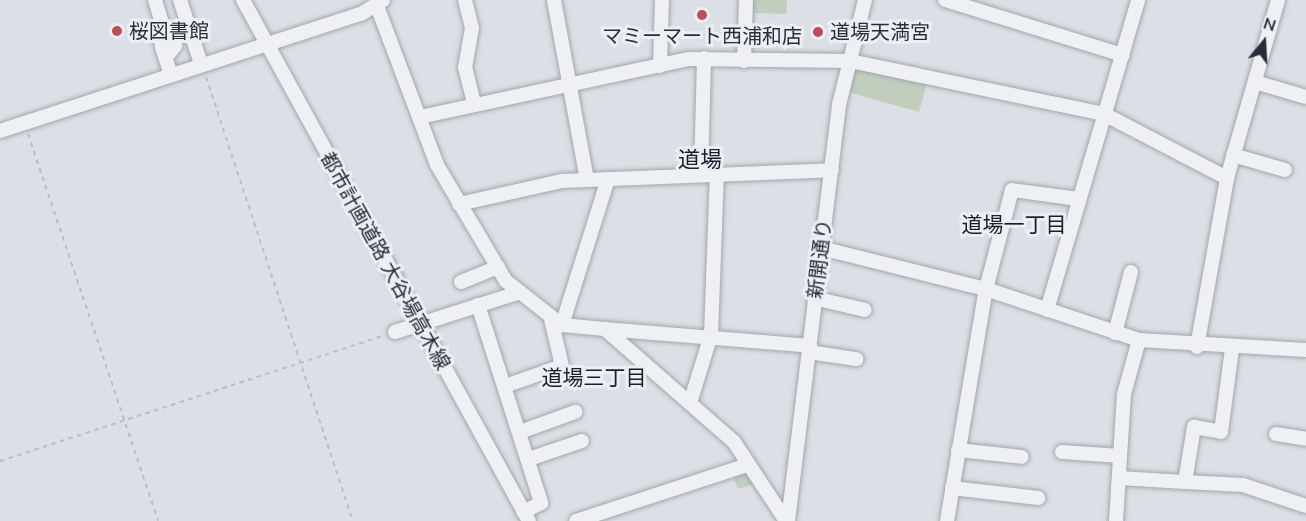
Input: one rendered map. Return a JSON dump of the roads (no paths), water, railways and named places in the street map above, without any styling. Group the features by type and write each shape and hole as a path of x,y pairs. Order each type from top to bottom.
{"street":[{"path":"155,0 166,35 176,42 166,57 171,74"},
{"path":"180,0 201,64"},
{"name":"都市計画道路 大谷場高木線","path":"243,0 526,516"},
{"path":"465,0 472,28 465,67 474,103"},
{"path":"554,0 573,84 586,179"},
{"path":"660,66 662,0"},
{"path":"744,61 746,0"},
{"name":"新開通り","path":"787,521 832,170 850,61 865,0"},
{"path":"945,0 1123,55"},
{"path":"1047,310 1138,0"},
{"path":"1197,347 1227,178 1278,0"},
{"path":"0,131 267,44 380,3 420,117 459,204 517,293 556,322 605,330 711,335 809,349 856,359"},
{"path":"420,117 474,103 704,58 744,61 850,61 1104,114 1227,178"},
{"path":"701,174 704,58"},
{"path":"1254,82 1306,97"},
{"path":"1233,155 1284,170"},
{"path":"459,204 586,179 832,170"},
{"path":"690,403 711,335 717,174"},
{"path":"505,386 562,366 556,322 608,178"},
{"path":"946,521 987,289 1012,190 1079,199"},
{"path":"821,248 987,289 1139,340 1197,347 1306,350"},
{"path":"460,282 498,267"},
{"path":"1116,333 1131,272"},
{"path":"395,332 517,293"},
{"path":"814,298 865,310"},
{"path":"478,305 530,459 541,503 526,516"},
{"path":"605,330 734,442 747,465 787,521"},
{"path":"1116,521 1124,394 1139,340"},
{"path":"1185,482 1194,427 1221,432 1232,348"},
{"path":"520,432 575,412"},
{"path":"1276,434 1306,439"},
{"path":"530,459 582,441"},
{"path":"958,450 1022,457"},
{"path":"1062,452 1120,456"},
{"path":"576,521 747,465"},
{"path":"1119,478 1243,485 1306,506"},
{"path":"952,488 1038,498"}],"place":[{"name":"マミーマート西浦和店","path":"702,15"},
{"name":"桜図書館","path":"117,31"},
{"name":"道場天満宮","path":"818,32"}],"district":[{"name":"道場","path":"700,161"},
{"name":"道場一丁目","path":"1014,225"},
{"name":"道場三丁目","path":"594,378"}]}
